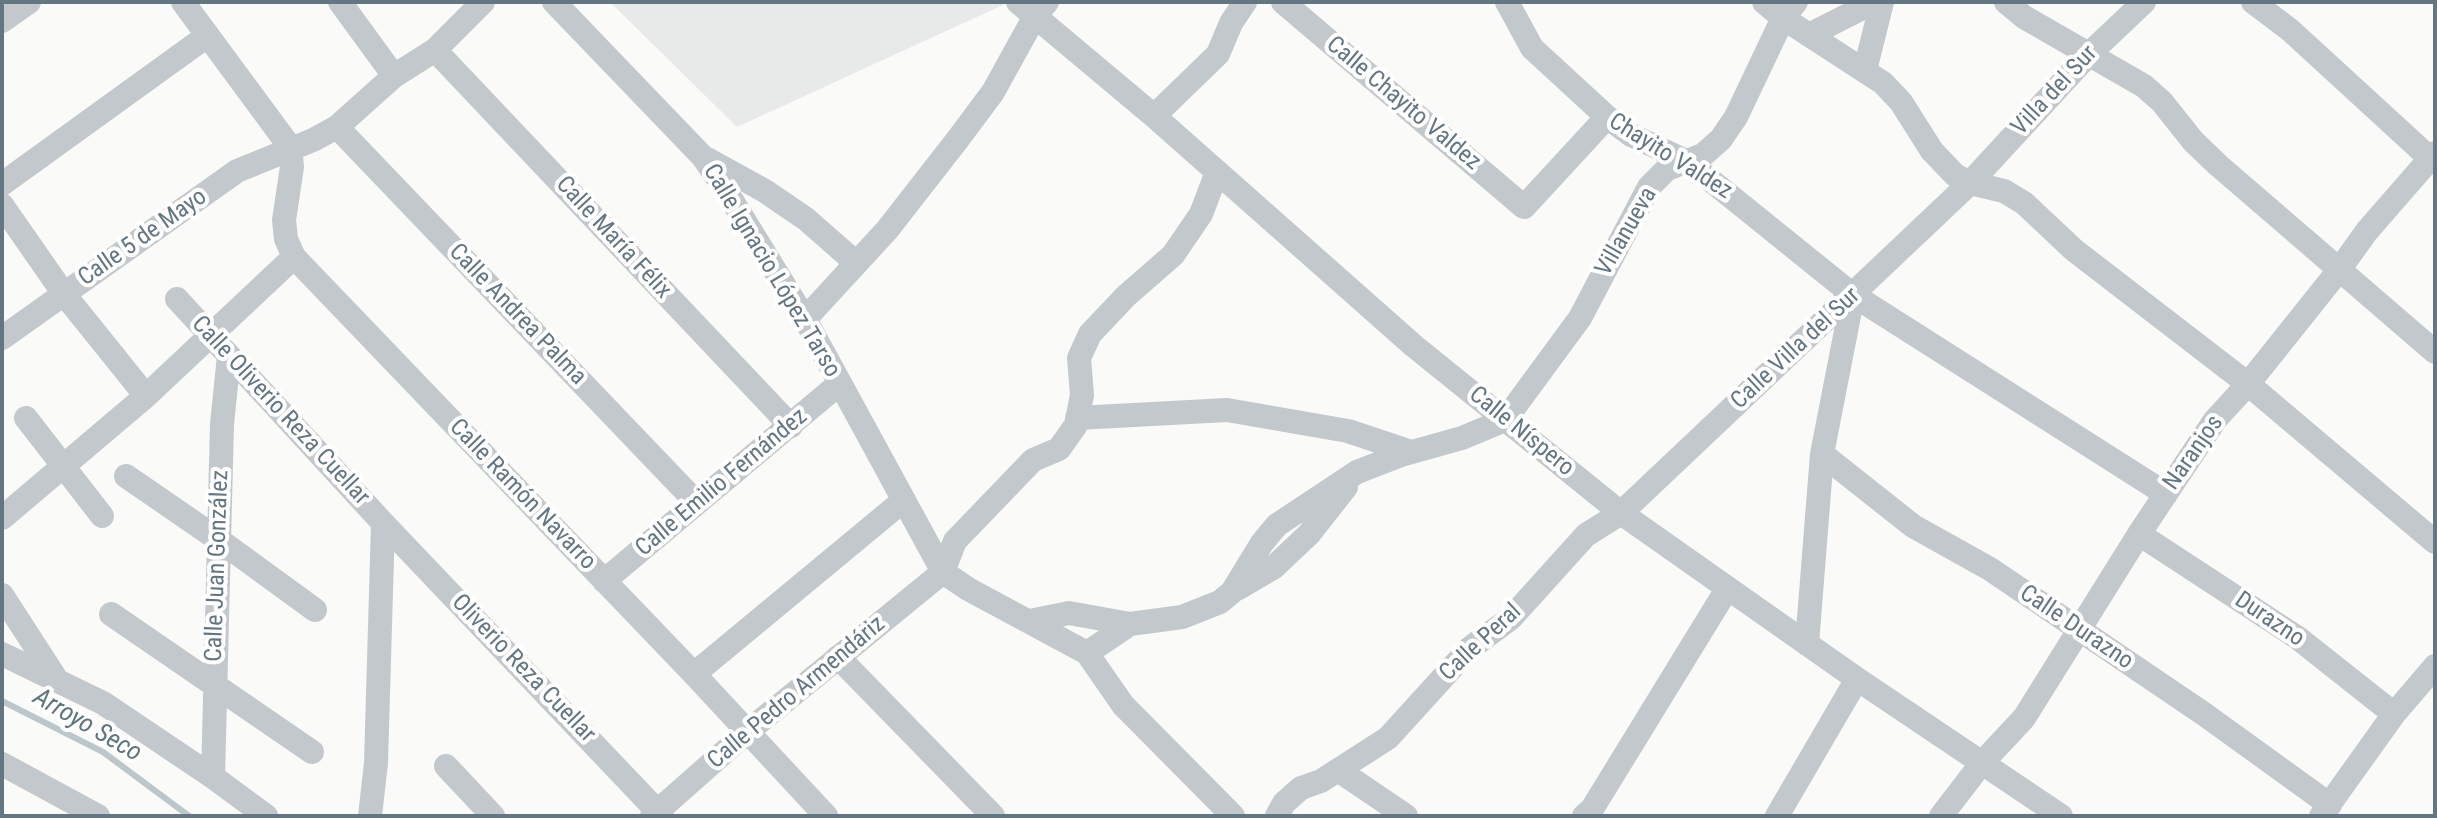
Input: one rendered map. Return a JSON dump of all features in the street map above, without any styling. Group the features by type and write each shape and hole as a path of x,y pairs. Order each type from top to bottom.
{"street":[{"path":"2,21 29,2"},
{"path":"183,2 290,147"},
{"path":"340,2 394,76"},
{"name":"Calle 5 de Mayo","path":"2,338 237,171 337,127 394,76 435,50 483,2"},
{"name":"Calle Ignacio López Tarso","path":"554,2 703,157 720,181 805,319 943,572"},
{"path":"1154,116 1218,54 1231,23 1245,2"},
{"name":"Calle Chayito Valdez","path":"1283,2 1524,207 1607,117"},
{"name":"Chayito Valdez","path":"1507,2 1532,48 1631,135 1688,162 1853,295 2166,494"},
{"path":"1764,2 1789,10 1809,35 1883,83 1901,102 1932,151 1955,175 1970,183 2004,191 2024,203 2074,250 2248,384 2435,542"},
{"path":"1809,35 1874,2"},
{"path":"1865,70 1882,2"},
{"path":"2006,2 2024,17 2144,86 2162,102 2193,141 2435,352"},
{"name":"Villa del Sur","path":"1970,183 2089,54 2144,2"},
{"path":"2253,2 2290,30 2433,158"},
{"path":"805,319 887,230 993,92 1033,7"},
{"name":"Calle Níspero","path":"1033,7 1414,346 1621,513 1857,679 2061,816"},
{"name":"Villanueva","path":"1505,420 1580,318 1649,187 1667,169 1703,155 1721,139 1736,117 1789,10"},
{"path":"2,184 207,36"},
{"name":"Calle María Félix","path":"435,50 791,426"},
{"name":"Calle Andrea Palma","path":"337,127 697,503"},
{"name":"Calle Ramón Navarro","path":"290,147 292,167 284,220 286,239 294,257 826,816"},
{"path":"703,157 735,172 806,219 855,262"},
{"name":"Naranjos","path":"1941,816 1981,764 2024,718 2139,534 2215,420 2248,384 2367,231 2433,158"},
{"path":"1217,172 1201,214 1173,255 1126,296 1090,334 1079,358 1082,395 1076,425 1059,449 1033,460 955,541 943,572 968,589 1087,653 1123,705 1233,816"},
{"name":"Calle Villa del Sur","path":"1621,513 1970,183"},
{"path":"2,205 64,294 146,396"},
{"path":"2,518 146,396 294,257"},
{"path":"1807,644 1822,454 1853,295"},
{"name":"Calle Oliverio Reza Cuellar","path":"177,299 383,523"},
{"name":"Calle Juan González","path":"213,777 222,424 229,356"},
{"name":"Calle Emilio Fernández","path":"604,581 839,384"},
{"path":"1077,418 1227,410 1348,431 1411,452"},
{"path":"26,418 102,516"},
{"path":"1030,621 1069,613 1130,624 1182,617 1220,602 1232,592 1262,543 1277,525 1357,472 1462,438 1505,420"},
{"name":"Calle Durazno","path":"1822,454 1913,526 1990,569 2204,714 2325,810"},
{"path":"126,476 315,610"},
{"path":"694,674 904,500"},
{"name":"Calle Peral","path":"1277,816 1284,803 1301,788 1321,781 1388,738 1469,649 1511,618 1586,535 1621,513"},
{"path":"370,816 376,763 383,523"},
{"name":"Oliverio Reza Cuellar","path":"383,523 657,814"},
{"name":"Durazno","path":"2139,534 2298,638 2394,714"},
{"name":"Calle Pedro Armendáriz","path":"657,814 747,732 943,572"},
{"path":"1584,816 1592,809 1727,589"},
{"path":"2,595 55,678"},
{"path":"111,614 312,752"},
{"path":"1087,653 1130,624"},
{"path":"2,654 103,703 266,816"},
{"path":"838,657 993,816"},
{"path":"2325,810 2394,714 2435,666"},
{"path":"1777,816 1857,679"},
{"path":"2,764 98,816"},
{"path":"446,766 493,816"},
{"path":"1338,770 1406,816"}],"shaded area":[{"path":"610,2 1002,2 1005,4 737,127"}],"waterway":[{"name":"Arroyo Seco","path":"2,701 103,752 189,816"}]}
